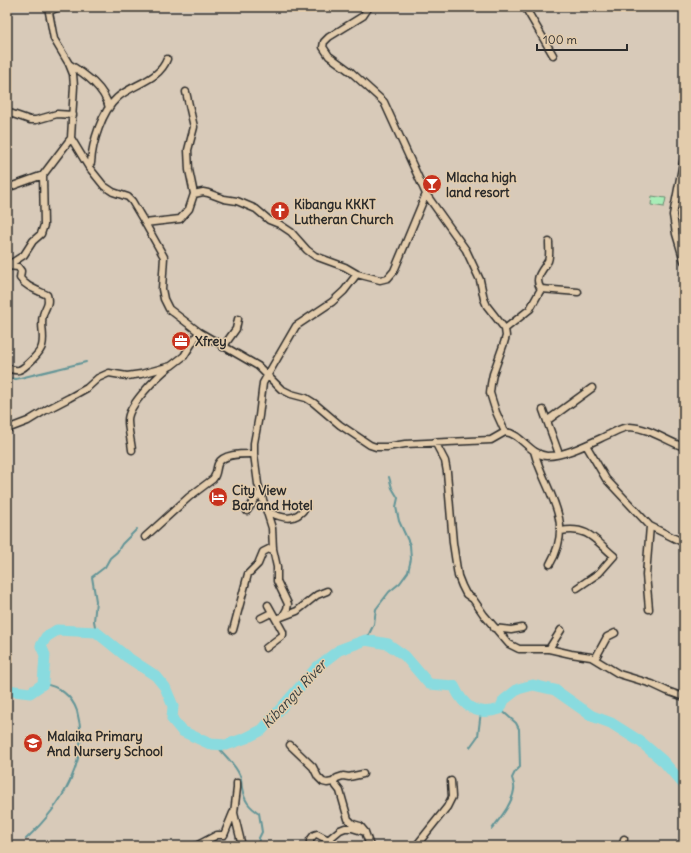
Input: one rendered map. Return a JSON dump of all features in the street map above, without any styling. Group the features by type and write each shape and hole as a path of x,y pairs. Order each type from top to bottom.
{"street":[{"path":"60,7 49,9 54,39 69,64 73,74 74,86 71,138 88,166 104,186 113,192 128,197 145,223 164,257 162,289 164,299 169,309 199,332 244,358 268,375 281,389 310,400 340,425 370,445 376,447 435,442 491,440 505,432 509,432 534,451 545,456 559,454 586,445 621,429 631,427 646,430 684,447"},
{"path":"369,7 363,16 328,37 324,42 323,47 329,56 351,72 384,102 426,194 466,250 480,280 484,299 505,329 504,343 493,374 490,392 496,412 505,432"},
{"path":"525,7 553,55"},
{"path":"91,163 92,150 98,127 109,108 117,98 145,82 161,69 165,65 167,59"},
{"path":"69,64 86,76 99,89 106,97 109,108"},
{"path":"145,223 180,219 189,209 194,194 188,160 189,141 194,127 186,92"},
{"path":"7,112 30,120 36,120 57,114 72,115"},
{"path":"7,188 43,175 71,138"},
{"path":"684,158 673,216 676,234 684,261"},
{"path":"7,368 14,370 23,368 40,351 42,347 44,332 43,316 48,304 47,295 27,286 20,278 22,271 18,267 7,266 24,255 43,230 43,175"},
{"path":"194,194 202,192 208,193 224,199 237,201 256,209 269,220 279,224 291,232 307,250 315,256 345,267 357,274 380,280 391,276 400,260 426,194"},
{"path":"541,289 538,283 538,277 548,260 549,242"},
{"path":"283,616 288,604 277,581 272,528 258,484 254,454 254,443 263,383 296,326 332,302 357,274"},
{"path":"505,329 530,309 541,289"},
{"path":"541,289 578,292"},
{"path":"223,347 236,330 238,319"},
{"path":"132,450 128,420 129,415 144,391 184,356 199,332"},
{"path":"7,429 28,421 82,391 98,378 108,373 127,376 171,366"},
{"path":"548,420 592,388"},
{"path":"543,410 548,420 559,454"},
{"path":"435,442 444,461 447,472 453,544 458,576 466,594 473,599 494,628 509,644 519,649 549,649 595,659 619,674 652,684 684,697"},
{"path":"586,445 606,479 650,526 684,543"},
{"path":"534,451 538,466 557,505 561,530 556,554 550,564"},
{"path":"145,537 189,497 213,479 216,475 219,462 221,460 236,455 254,454"},
{"path":"247,511 261,491"},
{"path":"268,512 287,518 297,517 306,507"},
{"path":"649,609 646,575 650,526"},
{"path":"561,530 582,530 614,556 599,573 577,588"},
{"path":"233,630 248,574 258,564 263,552 273,547"},
{"path":"276,619 298,610 317,595 327,591"},
{"path":"266,648 283,635 283,632 268,605"},
{"path":"261,618 271,612"},
{"path":"494,628 511,630 522,628"},
{"path":"549,649 561,630"},
{"path":"595,659 607,637 614,633"},
{"path":"290,745 313,767 321,780 327,783 333,782 337,778 343,776 349,777 363,774"},
{"path":"416,846 447,807 452,797 450,781"},
{"path":"333,782 340,791 348,819 353,824 360,826 365,832 370,846"},
{"path":"196,846 217,835 224,835 234,813 238,788 237,783"},
{"path":"234,813 242,846"},
{"path":"310,846 310,840 317,834 328,840 344,828 352,828 365,832"}],"green space":[{"path":"652,196 666,198 664,207 651,205"}],"waterway":[{"path":"7,378 16,379 86,362"},
{"path":"366,640 374,624 376,609 389,592 400,583 408,572 411,559 410,545 399,521 396,507 398,498 392,488 389,477"},
{"path":"96,632 94,621 96,601 92,577 105,567 110,558 137,529"},
{"name":"Kibangu River","path":"7,690 30,693 43,684 45,655 41,646 46,637 57,630 96,632 127,657 156,676 165,687 173,706 172,719 182,731 210,744 226,745 246,738 262,730 317,667 339,650 366,640 388,644 405,656 429,684 454,686 462,700 467,705 478,711 492,711 500,709 504,700 518,689 533,685 555,690 592,716 611,723 641,742 663,761 684,785"},
{"path":"26,839 51,812 61,797 70,781 76,765 80,747 80,730 75,706 68,696 59,689 43,684"},
{"path":"492,829 511,800 514,788 512,778 520,767 519,729 516,723 500,709"},
{"path":"470,747 478,736 481,711"},
{"path":"216,744 238,771 246,800 252,808 259,813 262,832 259,838 258,846"},
{"path":"676,777 684,769"}],"place":[{"name":"Mlacha high land resort","path":"432,184"},
{"name":"Kibangu KKKT Lutheran Church","path":"280,211"},
{"name":"Xfrey","path":"181,341"},
{"name":"City View Bar and Hotel","path":"218,497"},
{"name":"Malaika Primary And Nursery School","path":"33,743"}]}
